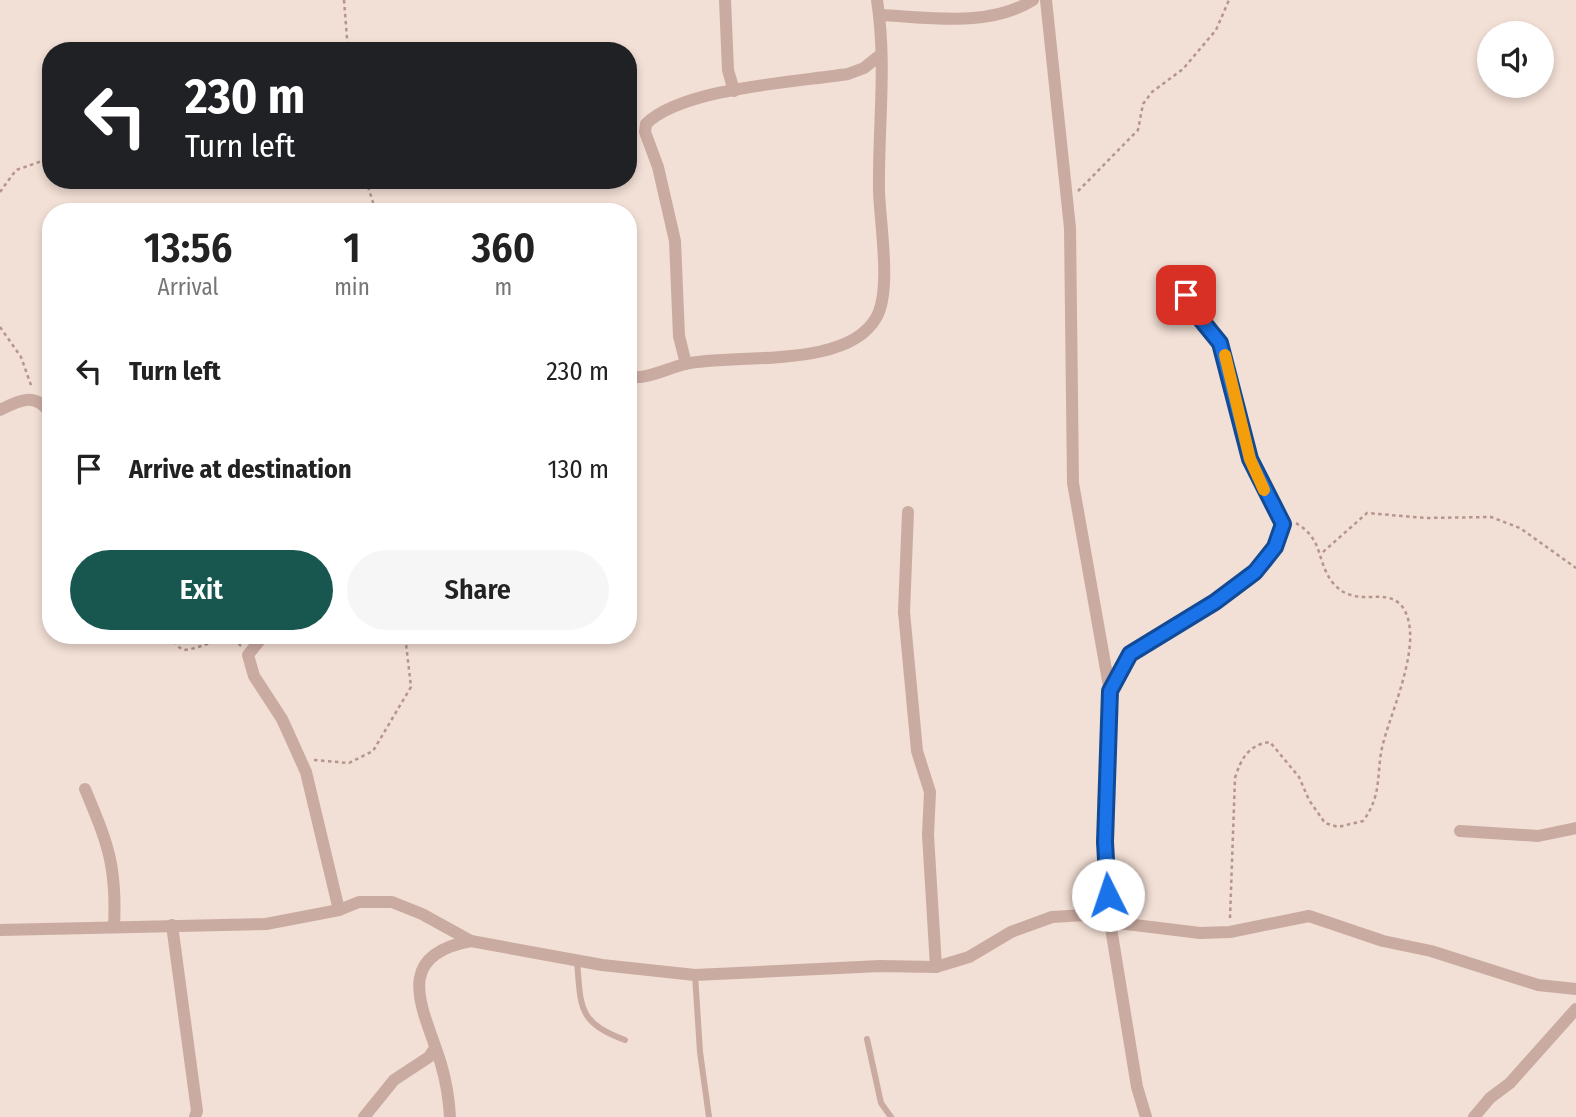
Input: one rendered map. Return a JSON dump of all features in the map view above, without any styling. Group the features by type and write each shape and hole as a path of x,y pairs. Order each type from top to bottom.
{"street":[{"path":"725,0 728,70 734,90"},
{"path":"637,377 650,376 686,364 826,352 862,333 876,318 884,280 879,190 884,80 879,56 877,0"},
{"path":"879,15 954,19 983,17 1015,11 1033,0"},
{"path":"1046,0 1067,209 1073,483 1110,691 1105,842 1110,922 1137,1087 1146,1117"},
{"path":"686,364 679,336 675,241 658,167 645,132 646,124 668,107 734,90 848,74 864,68 879,56"},
{"path":"1110,691 1130,654 1215,602 1255,572 1282,534 1283,524 1279,513 1250,459 1220,343 1194,311 1186,295"},
{"path":"0,410 30,398 42,404"},
{"path":"908,512 909,560 904,612 916,751 930,793 928,835 936,967"},
{"path":"257,644 248,655 254,676 282,719 306,772 339,910"},
{"path":"85,789 111,853 116,889 114,927"},
{"path":"1461,831 1538,836 1576,828"},
{"path":"0,930 266,924 339,910 359,902 391,902 422,914 471,941 577,960 695,975 880,966 936,967 969,957 1011,932 1052,917 1086,915 1110,922 1200,933 1230,932 1309,916 1383,941 1431,951 1538,985 1576,989"},
{"path":"172,925 198,1115"},
{"path":"450,1117 435,1048 420,1009 423,967 450,945 471,941"},
{"path":"1475,1117 1576,1009"},
{"path":"364,1117 394,1080 429,1057 435,1048"}],"lane":[{"path":"577,960 585,1014 598,1030 625,1040"},
{"path":"695,975 700,1052 709,1117"},
{"path":"867,1039 881,1103 891,1117"}],"path":[{"path":"344,0 347,42"},
{"path":"1067,209 1089,178 1138,130 1143,104 1152,92 1183,69 1216,30 1229,0"},
{"path":"0,192 16,170 42,161"},
{"path":"0,327 20,357 39,400"},
{"path":"1230,932 1229,891 1235,778 1240,761 1249,750 1270,742 1299,777 1309,800 1325,823 1338,827 1363,821 1372,810 1380,784 1383,743 1405,672 1410,623 1400,604 1390,597 1360,599 1334,584 1308,530 1279,513"},
{"path":"1321,553 1367,513 1446,519 1479,515 1520,528 1576,569"},
{"path":"176,644 184,650 208,644"},
{"path":"238,644 248,655"},
{"path":"300,758 344,763 373,751 411,687 406,644"}],"slow traffic":[{"path":"1225,355 1250,459 1264,490"}],"route":[{"path":"1108,895 1105,842 1110,691 1130,654 1235,589 1255,572 1282,534 1283,524 1279,513 1250,459 1225,354 1220,343 1194,311 1186,295"}]}
